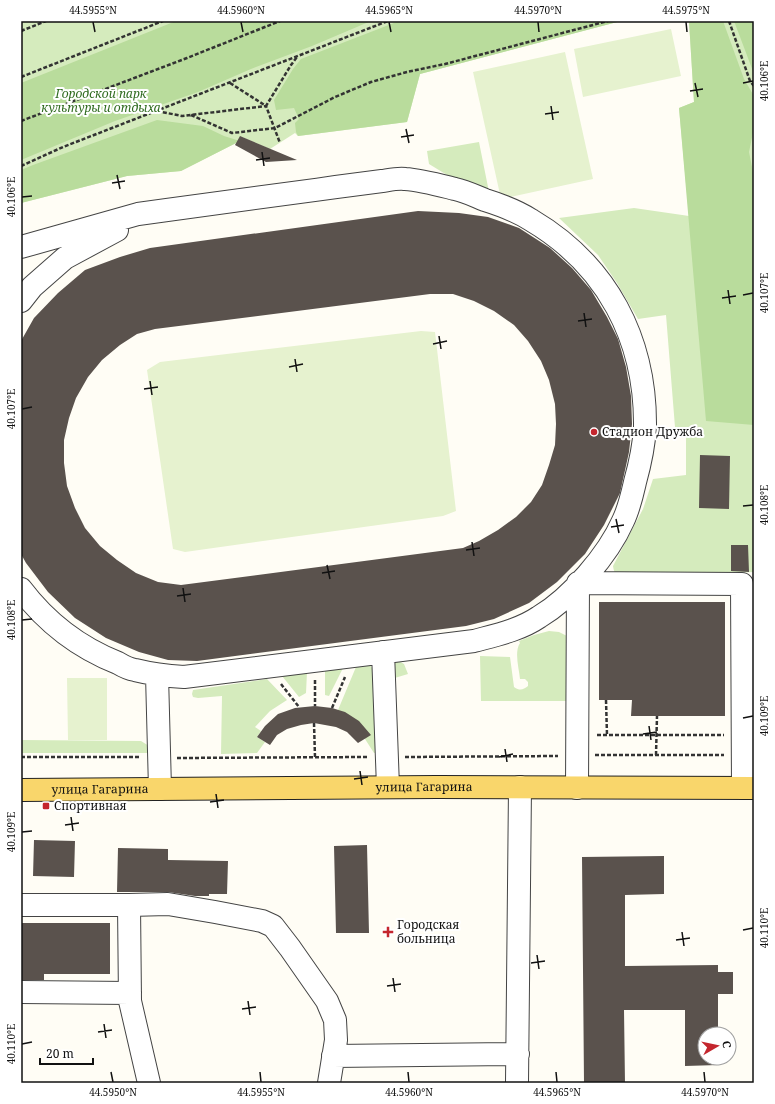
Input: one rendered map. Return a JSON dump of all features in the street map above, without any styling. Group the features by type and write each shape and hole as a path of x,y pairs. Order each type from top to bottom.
{"main road":[{"name":"улица Гагарина","path":"21,790 388,787 748,788"}],"lane":[{"path":"21,247 138,214 167,210 403,179 456,189 511,209 530,218 568,246 585,262 602,283 616,305 628,329 637,358 643,392 645,429 640,461 624,521 607,550 564,598 539,618 513,630 474,641 184,677 157,675 133,670 89,650 67,636 45,616 21,589"},
{"path":"21,301 32,287 65,258 126,225 167,210"},
{"path":"577,788 578,583"},
{"path":"578,583 742,584 743,735 748,788"},
{"path":"383,652 388,787"},
{"path":"157,675 160,789"},
{"path":"517,1083 520,787"},
{"path":"21,905 168,904 262,921 273,926 327,1001 335,1020 336,1040 329,1083"},
{"path":"129,905 130,1001 149,1083"},
{"path":"21,992 130,993"},
{"path":"333,1056 518,1054"}],"path":[{"path":"21,31 46,21"},
{"path":"21,77 163,21"},
{"path":"21,121 188,58 280,21"},
{"path":"21,166 63,147 388,21"},
{"path":"191,115 232,133 275,128 335,97 371,82 608,21"},
{"path":"729,21 750,81 754,86"},
{"path":"266,106 297,57"},
{"path":"230,83 266,106 280,142"},
{"path":"156,111 182,116 266,106"},
{"path":"332,708 354,656"},
{"path":"315,661 315,706"},
{"path":"266,667 299,707"},
{"path":"606,700 607,735"},
{"path":"656,755 657,716"},
{"path":"314,723 315,757"},
{"path":"577,734 743,735"}],"green space":[{"name":"Городской парк культуры и отдыха","path":"21,21 621,21 420,74 407,122 298,136 295,133 270,149 242,137 240,141 181,171 127,176 21,203"},
{"path":"176,21 371,21 198,92 115,121 21,160 21,83"},
{"path":"399,21 621,21 420,74 407,122 298,136 295,123 299,119 294,108 276,110 274,100 301,59"},
{"path":"689,21 754,21 754,572 624,578 616,574 613,566 643,509 653,479 686,475 686,434 675,427 666,315 638,319 617,283 598,255 559,218 634,208 689,216 679,108 694,102"},
{"path":"689,21 723,21 744,79 754,96 754,128 749,152 754,177 754,425 706,421 679,108 694,102"},
{"path":"734,21 754,21 754,74"},
{"path":"671,29 681,76 583,97 574,49"},
{"path":"565,52 593,179 501,199 473,72"},
{"path":"157,120 203,126 224,136 240,141 181,171 127,176 21,203 21,170"},
{"path":"479,142 490,197 465,186 429,164 427,151"},
{"path":"421,331 435,332 456,511 443,516 185,552 173,549 147,370 160,362"},
{"path":"549,631 559,632 567,636 568,701 481,701 480,656 510,657 514,687 523,689 528,686 528,682 525,679 520,679 517,660 517,651 520,643 519,641"},
{"path":"397,660 404,664 408,674 388,680 390,665"},
{"path":"370,665 379,679 382,753 374,753 365,739 338,710 356,667"},
{"path":"343,668 329,696 325,695 325,670"},
{"path":"307,672 306,693 299,697 282,676"},
{"path":"67,678 107,678 107,740 68,740"},
{"path":"267,679 287,700 270,711 255,727 261,731 257,737 265,742 257,753 221,754 222,696 193,697 193,690"},
{"path":"21,740 141,741 149,746 154,753 21,753"}],"building":[{"path":"240,136 297,160 266,162 235,145"},
{"name":"Стадион Дружба","path":"418,211 459,213 488,217 519,228 550,248 572,268 591,290 607,317 618,339 626,367 631,396 632,424 629,452 620,493 604,525 585,554 557,582 529,603 494,619 466,626 197,661 168,660 139,652 106,638 75,618 48,592 21,554 21,341 34,318 58,293 85,270 150,248","holes":["430,294 453,294 474,301 494,311 514,325 528,341 541,361 549,380 555,404 555,445 542,485 531,502 516,517 498,530 463,548 181,585 158,582 136,573 100,546 85,528 75,508 67,486 64,463 64,440 69,418 76,398 88,377 102,360 120,345 137,334 155,329"]},
{"path":"700,455 730,456 729,509 699,508"},
{"path":"731,545 748,545 749,572 731,571"},
{"path":"599,602 725,602 725,716 631,716 632,700 599,700"},
{"path":"315,706 332,708 345,712 359,721 371,735 358,743 347,732 336,727 314,723 287,729 277,735 270,745 257,737 265,726 278,714 295,708"},
{"path":"34,840 75,841 74,877 33,876"},
{"path":"367,845 369,933 336,933 334,846"},
{"path":"118,848 168,849 168,860 228,861 227,894 195,896 168,892 117,892"},
{"path":"664,856 664,894 625,895 625,966 718,965 718,972 733,972 733,994 718,994 718,1026 697,1026 697,1066 685,1066 685,1010 624,1010 625,1083 584,1083 582,857"},
{"path":"21,923 110,923 110,974 44,974 44,980 21,980"}],"place":[{"name":"Стадион Дружба","path":"594,432"},
{"name":"Спортивная","path":"46,806"},
{"name":"Городская больница","path":"388,932"}]}
